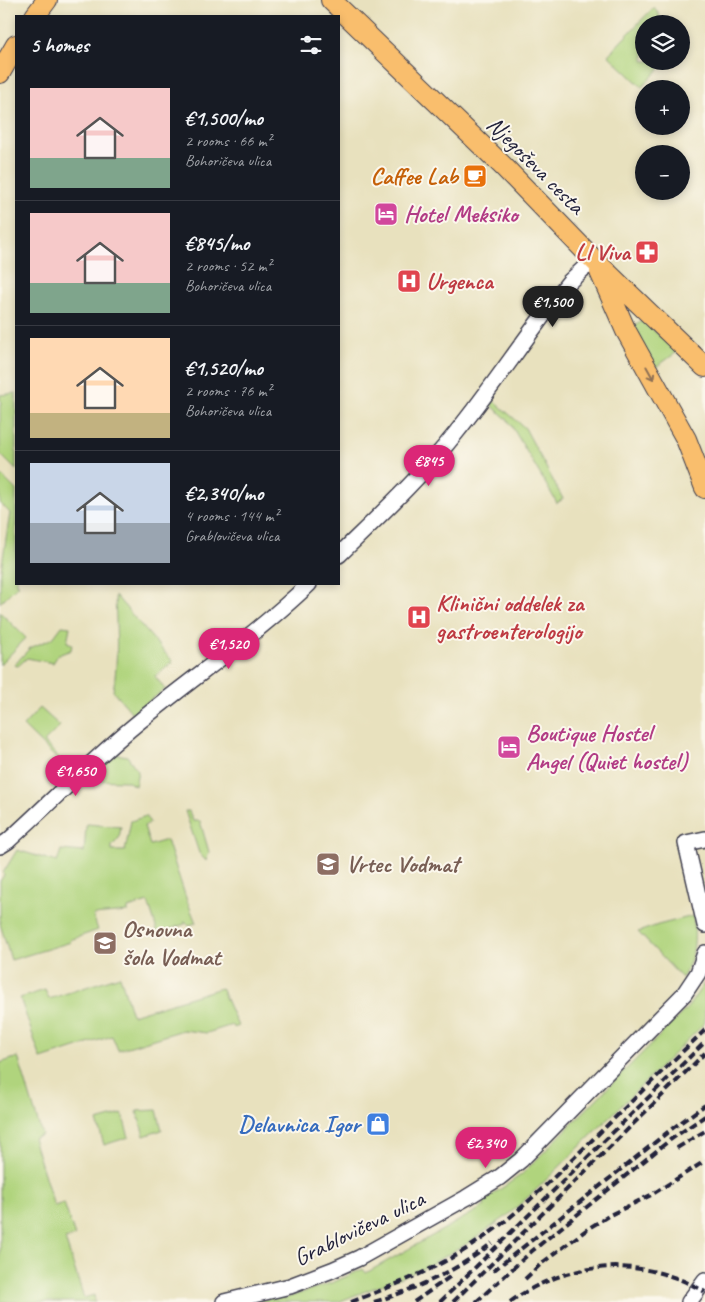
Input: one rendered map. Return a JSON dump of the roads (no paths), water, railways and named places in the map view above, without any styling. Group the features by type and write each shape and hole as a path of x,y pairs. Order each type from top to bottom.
{"main road":[{"path":"37,15 47,0"},
{"name":"Njegoševa cesta","path":"331,0 503,166 596,262 705,366"},
{"path":"0,73 15,47"},
{"path":"596,262 626,331 682,430 705,488"},
{"path":"626,331 628,324 634,319 641,314 649,313"}],"street":[{"path":"340,554 433,461 478,405 563,288 578,272 596,262"},
{"path":"4,844 122,736 268,620 308,585"},
{"path":"705,840 686,843 705,925"},
{"name":"Grablovičeva ulica","path":"224,1302 290,1286 341,1266 392,1241 500,1177 521,1160 684,994 698,973 705,953"},
{"path":"689,1302 702,1284"}],"railway":[{"path":"351,1302 398,1284 443,1263 471,1246 501,1224 543,1188 705,1030"},
{"path":"440,1302 705,1042"},
{"path":"453,1302 705,1053"},
{"path":"493,1271 673,1128 705,1105"},
{"path":"476,1302 532,1251 670,1140 705,1116"},
{"path":"677,1148 705,1131"},
{"path":"525,1279 542,1263 589,1228 610,1215 651,1195 705,1161"},
{"path":"374,1302 436,1278 465,1262 492,1243"},
{"path":"510,1302 532,1288 556,1278 606,1267 657,1272 681,1280 705,1292"},
{"path":"414,1302 451,1276"}],"place":[{"name":"Caffee Lab","path":"475,176"},
{"name":"Hotel Meksiko","path":"386,214"},
{"name":"Ll Viva","path":"647,252"},
{"name":"Urgenca","path":"409,281"},
{"name":"Klinični oddelek za gastroenterologijo","path":"419,617"},
{"name":"Boutique Hostel Angel (Quiet hostel)","path":"509,747"},
{"name":"Vrtec Vodmat","path":"328,864"},
{"name":"Osnovna šola Vodmat","path":"105,943"},
{"name":"Delavnica Igor","path":"378,1124"}]}
